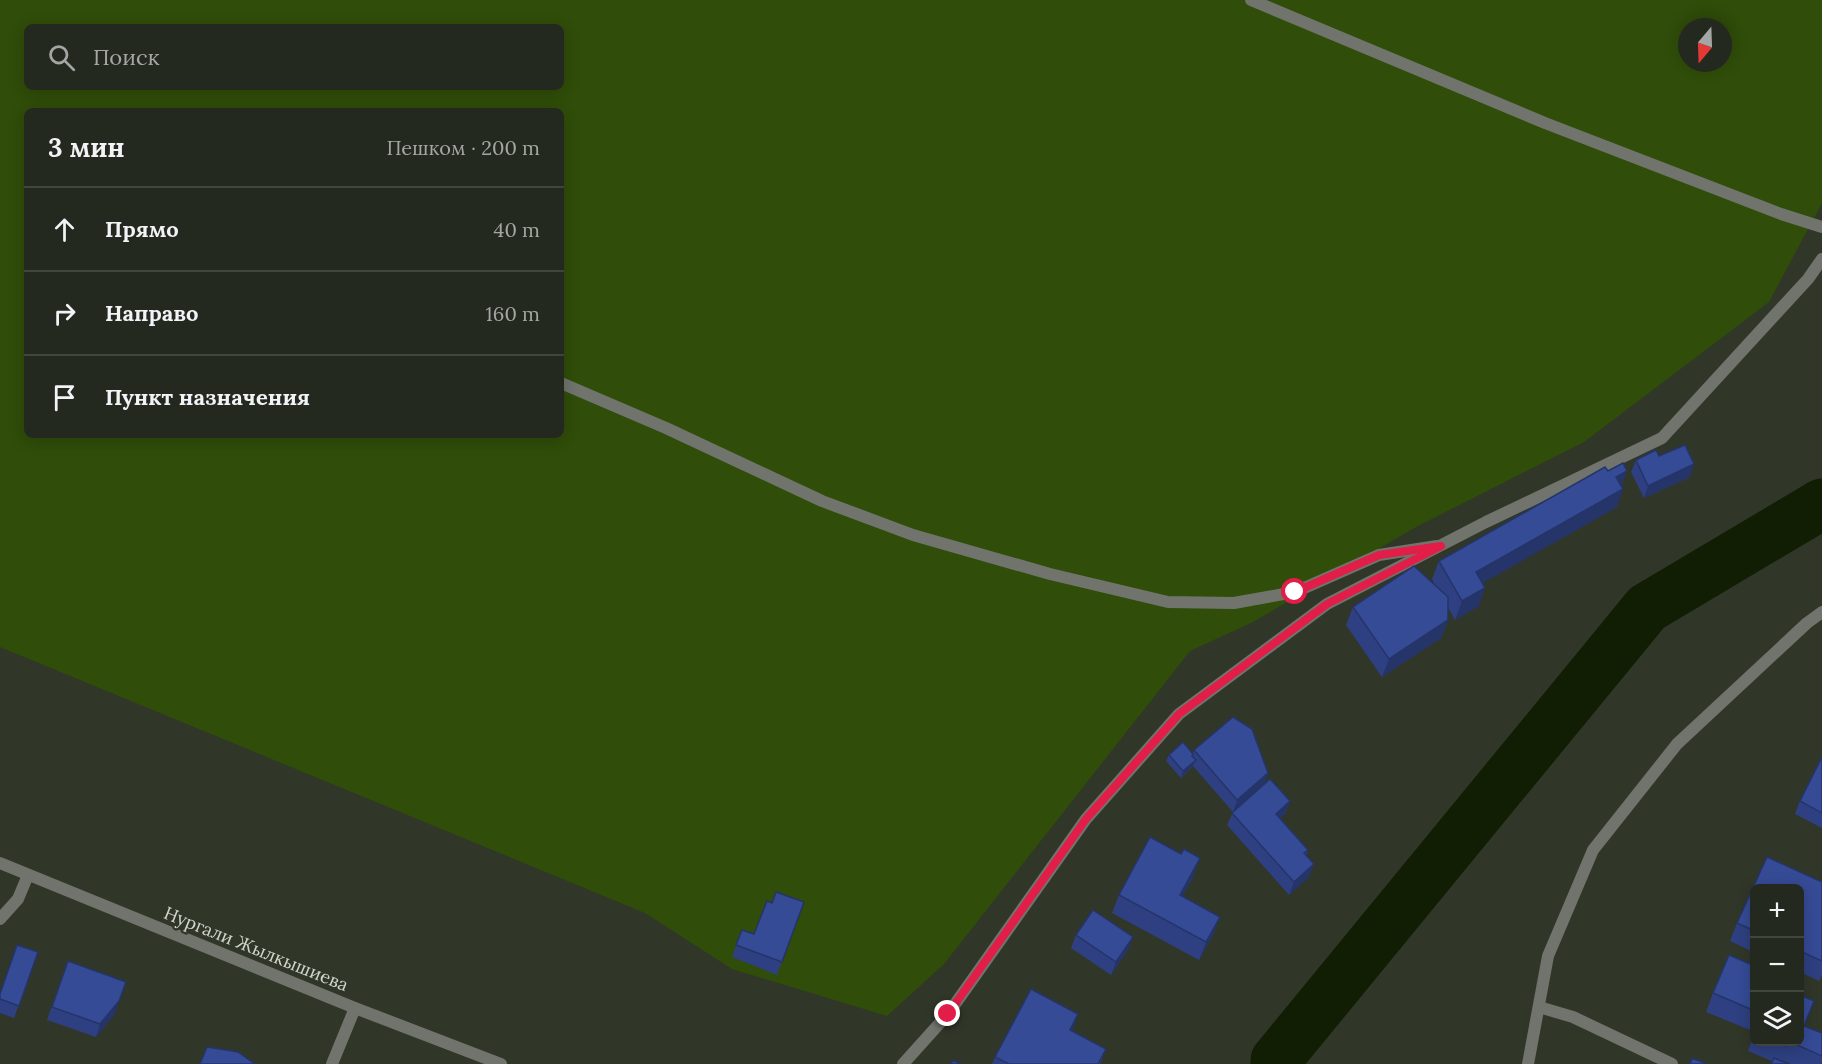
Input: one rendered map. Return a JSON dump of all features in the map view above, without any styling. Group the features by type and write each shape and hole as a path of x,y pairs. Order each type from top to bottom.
{"street":[{"path":"1251,0 1545,123 1781,214 1822,227"},
{"path":"903,1064 948,1014 1086,819 1179,714 1327,604 1662,438 1808,279 1822,259"},
{"path":"564,384 666,428 822,501 914,535 1050,574 1168,602 1234,603 1295,592 1379,555 1441,546"},
{"path":"1528,1064 1548,956 1593,850 1677,744 1807,623 1822,612"},
{"name":"Нургали Жылкышиева","path":"0,863 355,1008 501,1064"},
{"path":"0,919 18,899 28,875"},
{"path":"1539,1006 1573,1017 1672,1064"},
{"path":"332,1064 355,1008"}],"green space":[{"path":"0,0 1822,0 1822,203 1769,302 1584,442 1416,527 1253,622 1190,651 944,964 887,1016 732,969 645,913 0,647"}],"building":[{"path":"1685,445 1694,464 1648,486 1636,460 1656,450 1659,456"},
{"path":"1623,463 1627,471 1616,477 1623,489 1476,572 1485,588 1462,601 1439,561 1605,467 1608,471"},
{"path":"1414,566 1448,597 1448,620 1389,659 1353,607"},
{"path":"1233,717 1252,729 1268,773 1237,800 1194,750"},
{"path":"1183,742 1196,760 1183,771 1169,755"},
{"path":"1822,757 1822,813 1800,801"},
{"path":"1270,779 1290,801 1276,814 1308,850 1304,853 1314,864 1294,882 1232,813"},
{"path":"1150,837 1181,854 1184,849 1200,858 1180,895 1220,917 1206,942 1119,895"},
{"path":"1767,857 1822,882 1822,961 1804,953 1804,884 1755,884"},
{"path":"776,892 804,902 782,962 736,945 742,930 754,934 767,901 772,903"},
{"path":"1750,894 1750,929 1737,923"},
{"path":"1093,910 1133,937 1116,962 1076,935"},
{"path":"17,945 38,952 19,1006 0,999"},
{"path":"1729,955 1750,964 1750,1009 1713,993"},
{"path":"68,961 126,982 119,1001 100,1024 52,1007"},
{"path":"1031,989 1078,1014 1070,1030 1106,1049 1098,1064 1009,1064 995,1057"},
{"path":"1804,997 1814,1001 1804,1026"},
{"path":"1804,1026 1822,1033 1822,1056 1799,1046 1804,1046"},
{"path":"207,1047 238,1052 255,1064 200,1064"},
{"path":"1692,1058 1707,1064 1690,1064"},
{"path":"1774,1058 1789,1064 1771,1064"}],"waterway":[{"path":"1276,1064 1276,1060 1647,608 1822,504"}],"route":[{"path":"948,1014 1086,819 1179,714 1327,604 1441,546 1379,555 1295,592"}]}
